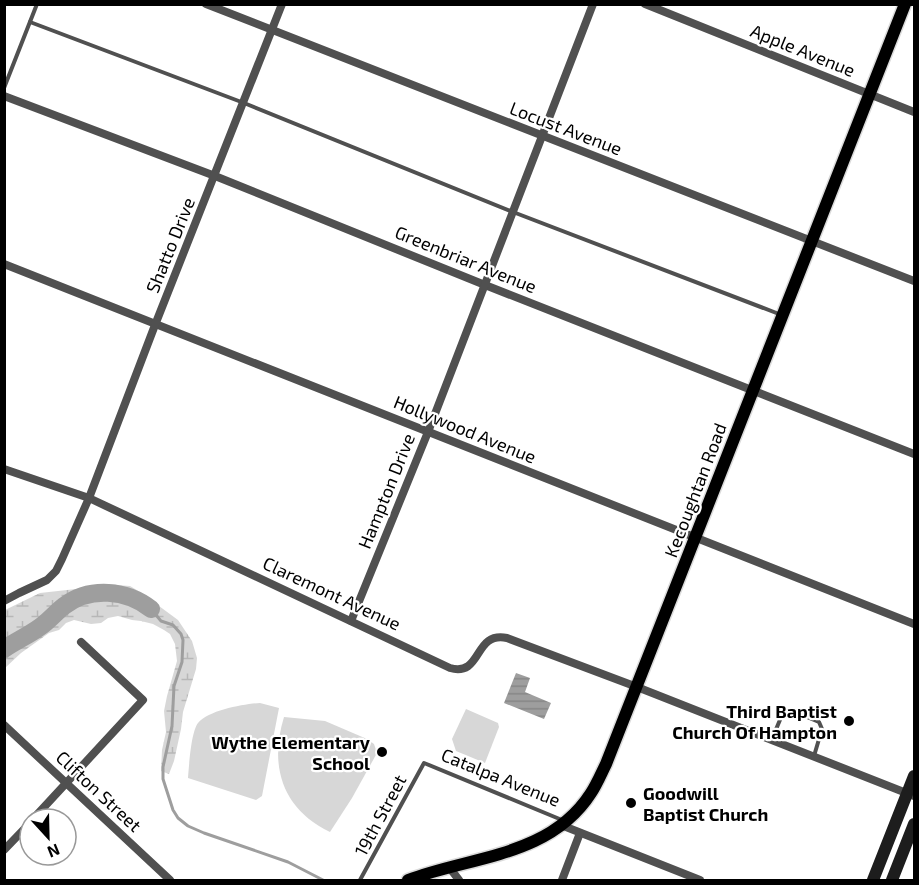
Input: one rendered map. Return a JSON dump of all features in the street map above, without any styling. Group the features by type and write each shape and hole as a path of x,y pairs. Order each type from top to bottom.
{"main road":[{"name":"Kecoughtan Road","path":"408,880 515,850 532,843 563,823 591,794 606,764 637,687 905,4"},
{"path":"873,880 911,795 915,776"},
{"path":"892,880 915,824"}],"street":[{"name":"Locust Avenue","path":"206,4 915,281"},
{"name":"Shatto Drive","path":"4,601 47,580 56,571 89,498 282,4"},
{"name":"Hampton Drive","path":"351,621 428,432 593,4"},
{"name":"Apple Avenue","path":"645,4 915,112"},
{"name":"Greenbriar Avenue","path":"4,96 215,176 915,454"},
{"name":"Hollywood Avenue","path":"4,264 915,624"},
{"name":"Claremont Avenue","path":"4,469 89,498 455,669 470,666 486,641 501,637 637,687 911,795"},
{"path":"44,807 143,700 81,642"},
{"name":"Clifton Street","path":"4,725 170,880"},
{"name":"Catalpa Avenue","path":"563,823 580,833 700,880"},
{"path":"562,880 580,833"},
{"path":"4,850 18,835"},
{"path":"449,867 459,880"}],"lane":[{"path":"4,88 36,4"},
{"path":"30,22 244,103 513,212 783,316"},
{"path":"772,740 782,715 785,711 790,710 819,722 821,725 822,729 814,756"},
{"name":"Catalpa Avenue","path":"424,763 563,823"},
{"name":"19th Street","path":"360,880 424,763"}],"green space":[{"path":"101,584 130,586 140,592 178,620 192,641 197,658 196,669 183,712 174,761 169,774 161,771 166,732 164,711 177,661 175,644 170,634 164,630 153,624 118,616 108,618 101,623 91,624 74,620 66,623 59,630 49,633 5,668 5,610 40,593"},
{"path":"260,703 279,708 262,796 256,800 188,778 192,741 198,723 218,711"},
{"path":"466,709 498,723 499,727 485,763 456,751 452,739"},
{"path":"284,717 325,721 374,744 377,753 330,832 300,811 283,784 278,752"}],"shaded area":[{"path":"516,673 530,678 525,692 551,703 544,719 504,703"}],"waterway":[{"path":"4,649 40,627 64,606 85,595 120,594 151,609"},
{"path":"151,609 161,621 173,625 183,640 182,662 174,686 172,726 163,767 163,779 178,818 188,826 204,833 288,862 323,880"}],"place":[{"name":"Third Baptist Church Of Hampton","path":"849,721"},
{"name":"Wythe Elementary School","path":"382,752"},
{"name":"Goodwill Baptist Church","path":"631,803"}]}
